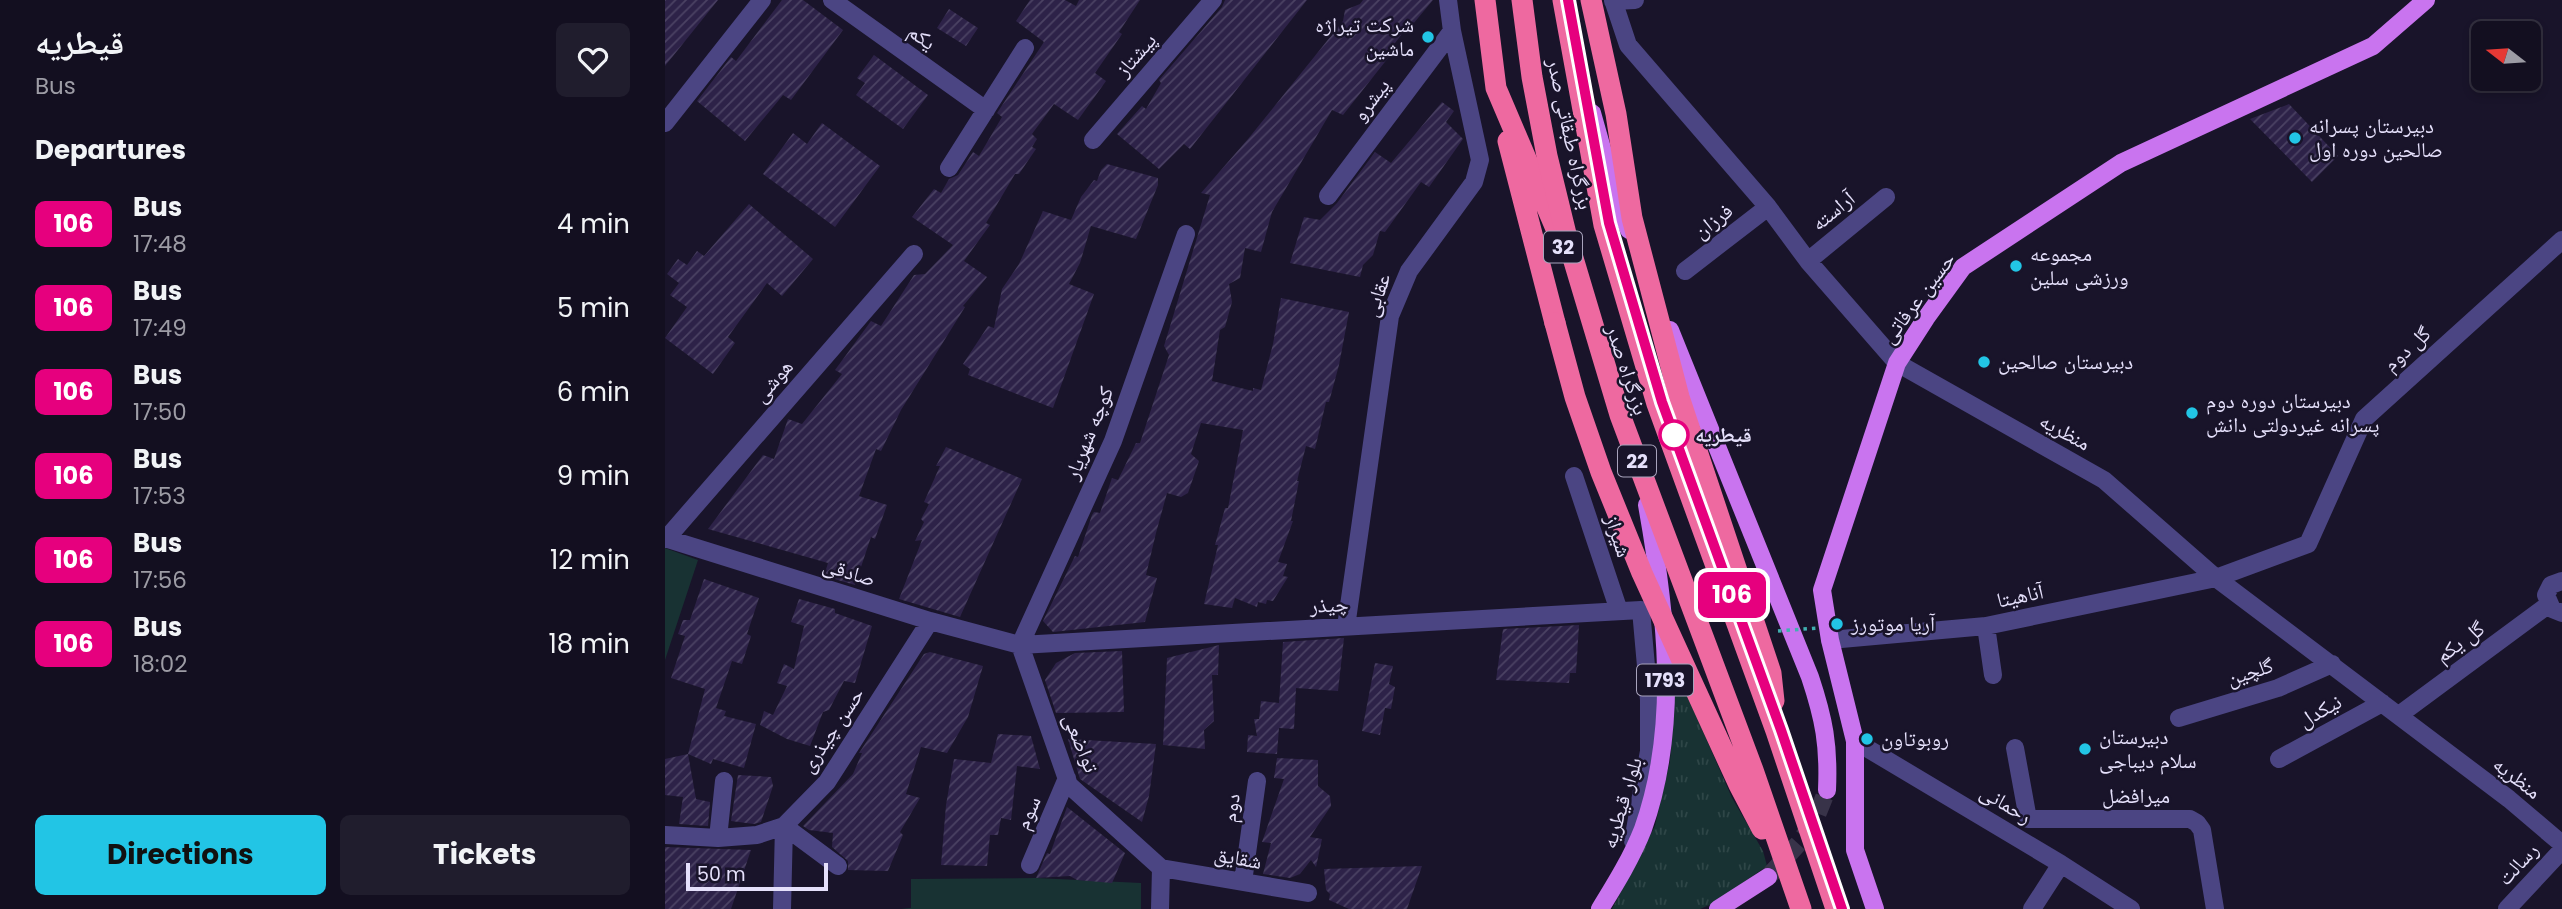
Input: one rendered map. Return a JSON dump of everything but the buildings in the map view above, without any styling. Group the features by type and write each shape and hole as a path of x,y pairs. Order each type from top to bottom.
{"highway":[{"name":"بزرگراه صدر","path":"1485,0 1496,88 1561,240 1615,416 1799,909"},
{"name":"بزرگراه طبقاتی صدر","path":"1522,0 1531,77 1547,156 1567,238 1620,415 1753,770 1799,909"},
{"name":"بزرگراه صدر","path":"1565,0 1609,223 1662,402 1781,730 1842,909"},
{"name":"بزرگراه طبقاتی صدر","path":"1565,0 1604,225 1657,404 1776,731 1836,909"},
{"path":"1591,0 1616,114 1632,218 1679,397 1771,673 1776,731"},
{"path":"1496,88 1520,197 1584,422 1642,573 1739,785 1792,884"}],"main road":[{"name":"حسین عرفاتی","path":"1875,909 1855,850 1855,741 1830,640 1822,590 1897,363 1963,267 2122,163 2373,46 2426,0"},
{"path":"1580,69 1616,198 1810,677 1824,719 1829,756 1827,790"},
{"name":"بلوار قیطریه","path":"1600,909 1629,861 1643,829 1656,783 1664,729 1665,656 1661,583 1645,495"},
{"path":"1718,909 1768,877"}],"street":[{"path":"665,123 762,0"},
{"name":"یکم","path":"832,0 986,110"},
{"name":"پیشتاز","path":"1093,140 1213,0"},
{"name":"عقابی","path":"1346,627 1390,316 1409,271 1474,181 1480,160 1452,31 1448,0"},
{"path":"1613,1 1635,0"},
{"name":"منظریه","path":"1613,1 1628,45 1768,207 1808,261 1897,363 2104,480 2216,578 2509,799 2562,844"},
{"name":"پیشرو","path":"1328,196 1452,31"},
{"path":"949,168 1025,48"},
{"name":"آراسته","path":"1808,261 1886,197"},
{"name":"فرزان","path":"1685,271 1768,207"},
{"name":"کوچه شهریار","path":"1020,645 1112,441 1186,234"},
{"name":"گل دوم","path":"2216,578 2308,544 2364,419 2562,240"},
{"name":"هوشی","path":"666,538 914,254"},
{"name":"شیراز","path":"1574,476 1619,611"},
{"name":"صادقی","path":"666,538 930,621 1020,645"},
{"name":"آناهیتا","path":"1830,640 1986,626 2216,578"},
{"path":"2555,609 2548,590 2556,582 2562,581"},
{"name":"گل یکم","path":"2399,715 2555,609"},
{"name":"چیذر","path":"1020,645 1641,610 1649,700 1649,751 1629,861"},
{"name":"حسن چیذری","path":"665,835 718,838 757,835 784,826 827,782 930,621"},
{"path":"1986,626 1993,674"},
{"name":"تواضعی","path":"1020,645 1069,785 1161,868"},
{"name":"گلچین","path":"2179,718 2278,688 2332,664"},
{"name":"نیکدل","path":"2279,760 2382,703"},
{"name":"رحمانی","path":"1855,741 2131,909"},
{"name":"میرافضل","path":"2015,748 2028,819 2190,819 2197,823 2202,830 2215,909"},
{"name":"سوم","path":"1030,866 1067,778"},
{"path":"718,838 724,781"},
{"name":"دوم","path":"1243,882 1257,781"},
{"path":"784,826 838,866"},
{"path":"782,909 784,826"},
{"name":"رسالت","path":"2507,909 2562,849"},
{"path":"2032,909 2061,864"},
{"path":"1160,909 1161,868"},
{"name":"شقایق","path":"1161,868 1308,893"}],"green space":[{"path":"665,548 698,560 665,660"},
{"path":"1666,659 1677,672 1732,798 1763,851 1767,866 1712,904 1700,909 1612,909 1655,826 1670,761 1674,710"},
{"path":"1036,878 1141,883 1141,909 901,909 911,908 911,879"}],"tunnel":[{"path":"1768,877 1799,843 1815,820 1827,790"}],"bus line":[{"name":"106","path":"1568,0 1609,223 1662,402 1781,730 1842,909"}],"place":[{"name":"شرکت تیراژه ماشین","path":"1428,37"},
{"name":"دبیرستان پسرانه صالحین دوره اول","path":"2295,138"},
{"name":"مجموعه ورزشی سلین","path":"2016,266"},
{"name":"دبیرستان صالحین","path":"1984,362"},
{"name":"دبیرستان دوره دوم پسرانه غیردولتی دانش","path":"2192,413"},
{"name":"قیطریه","path":"1674,435"},
{"name":"آریا موتورز","path":"1837,624"},
{"name":"روبوتاون","path":"1867,739"},
{"name":"دبیرستان سلام دیباجی","path":"2085,749"}]}
